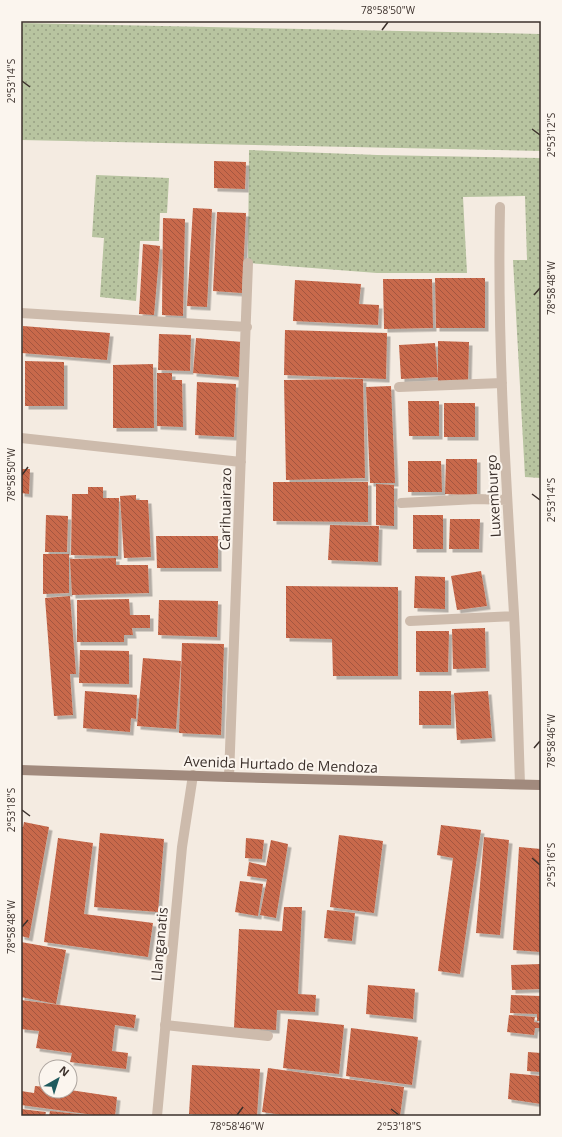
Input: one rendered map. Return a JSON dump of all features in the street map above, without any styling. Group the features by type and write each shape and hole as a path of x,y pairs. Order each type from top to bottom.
{"main road":[{"name":"Avenida Hurtado de Mendoza","path":"21,770 193,775 229,778 541,785"}],"street":[{"name":"Luxemburgo","path":"500,207 499,282 502,383 514,616 520,784"},
{"path":"241,462 247,327 248,263"},
{"path":"21,313 247,327"},
{"path":"399,387 502,383"},
{"name":"Carihuairazo","path":"21,438 241,462 229,778"},
{"path":"401,504 476,499 507,500"},
{"path":"410,621 514,616"},
{"name":"Llanganatis","path":"157,1116 182,847 193,775"},
{"path":"165,1025 268,1036"}],"green space":[{"path":"21,23 541,34 541,151 21,140"},
{"path":"249,150 377,155 541,158 541,478 525,477 513,260 527,260 525,196 463,197 467,273 377,273 248,263"},
{"path":"96,175 169,178 167,213 160,213 159,241 140,241 136,301 100,297 104,238 92,237"}],"building":[{"path":"214,161 246,162 245,189 214,188"},
{"path":"193,208 212,209 207,307 187,306"},
{"path":"217,212 246,213 242,293 213,291"},
{"path":"163,218 185,219 183,316 162,315"},
{"path":"143,244 160,246 154,315 139,314"},
{"path":"435,278 485,278 485,328 436,328"},
{"path":"383,279 432,279 433,328 384,329"},
{"path":"295,280 361,284 359,304 379,305 378,325 293,321"},
{"path":"23,326 110,333 107,360 22,353"},
{"path":"285,330 387,333 386,379 284,375"},
{"path":"159,334 191,335 190,371 158,370"},
{"path":"196,338 242,342 239,377 193,373"},
{"path":"438,341 469,342 468,382 438,382"},
{"path":"435,343 438,377 401,379 399,345"},
{"path":"25,361 64,362 64,406 25,406"},
{"path":"153,364 154,428 113,428 113,365"},
{"path":"157,373 172,373 172,380 182,380 183,427 157,426"},
{"path":"363,379 365,478 286,480 284,380"},
{"path":"197,382 236,384 234,437 195,435"},
{"path":"391,386 395,483 370,483 366,387"},
{"path":"408,401 439,401 439,436 409,436"},
{"path":"444,403 475,403 475,437 444,437"},
{"path":"446,459 477,459 477,495 445,494"},
{"path":"408,461 441,461 442,492 408,492"},
{"path":"21,469 30,469 29,494 21,493"},
{"path":"273,482 368,482 368,522 273,521"},
{"path":"376,484 394,485 394,526 376,525"},
{"path":"88,487 103,487 103,498 119,498 118,556 71,555 72,494 88,494"},
{"path":"136,495 136,500 148,500 151,557 124,558 120,496"},
{"path":"46,515 68,516 67,552 45,552"},
{"path":"413,515 443,515 443,549 413,549"},
{"path":"450,519 480,519 479,549 449,549"},
{"path":"330,525 379,526 378,562 328,560"},
{"path":"156,536 218,536 218,568 157,568"},
{"path":"43,554 69,554 69,593 43,594"},
{"path":"116,558 116,565 148,565 149,593 72,595 70,559"},
{"path":"481,571 487,606 457,610 451,576"},
{"path":"415,576 445,577 445,609 414,608"},
{"path":"286,586 398,587 398,676 333,676 332,639 286,638"},
{"path":"70,596 76,674 70,674 73,715 54,716 45,598"},
{"path":"129,599 130,615 150,615 150,628 132,628 133,635 124,635 124,642 77,642 77,600"},
{"path":"159,600 218,601 217,637 158,635"},
{"path":"485,628 486,668 453,669 452,629"},
{"path":"416,631 449,631 448,672 416,672"},
{"path":"182,643 224,644 221,735 179,733"},
{"path":"80,650 129,651 129,684 79,683"},
{"path":"143,658 181,661 176,729 137,726"},
{"path":"85,691 137,695 136,719 131,718 130,732 83,728"},
{"path":"419,691 451,691 451,725 419,725"},
{"path":"488,691 492,738 457,740 454,693"},
{"path":"24,822 49,827 29,938 21,936 21,827 23,827"},
{"path":"441,825 481,830 460,974 438,971 453,858 437,855"},
{"path":"100,833 164,839 158,912 94,907"},
{"path":"339,835 383,841 374,913 330,907"},
{"path":"484,837 509,840 500,935 476,933"},
{"path":"58,838 93,843 84,914 153,923 148,957 44,942"},
{"path":"246,838 264,840 262,859 245,858"},
{"path":"271,840 288,844 276,918 260,915 267,879 247,876 249,862 266,866"},
{"path":"519,847 541,849 541,952 513,950"},
{"path":"240,881 263,884 258,916 235,912"},
{"path":"284,907 302,907 298,994 316,995 315,1012 277,1010 276,1030 234,1028 239,929 282,931"},
{"path":"327,910 355,913 352,941 324,938"},
{"path":"21,942 66,950 56,1004 21,997"},
{"path":"541,964 541,989 512,990 511,965"},
{"path":"368,985 415,989 413,1019 366,1014"},
{"path":"511,995 541,996 541,1021 537,1021 537,1014 510,1013"},
{"path":"21,1000 136,1015 134,1028 115,1025 112,1051 128,1053 126,1069 78,1063 78,1059 71,1059 72,1053 36,1048 39,1031 21,1029"},
{"path":"509,1015 535,1017 534,1022 541,1023 541,1028 535,1028 534,1035 507,1032"},
{"path":"288,1019 344,1025 339,1074 283,1068"},
{"path":"351,1028 418,1037 412,1085 346,1076"},
{"path":"528,1052 541,1053 541,1072 527,1071"},
{"path":"192,1065 260,1069 257,1116 189,1114"},
{"path":"268,1068 404,1087 400,1116 289,1116 262,1112"},
{"path":"510,1073 541,1076 541,1104 508,1099"},
{"path":"35,1086 38,1086 38,1099 78,1099 78,1091 117,1097 115,1116 101,1116 21,1105 21,1091 34,1093"},
{"path":"21,1109 46,1112 45,1116 21,1116"},
{"path":"50,1111 87,1115 49,1116"}]}
